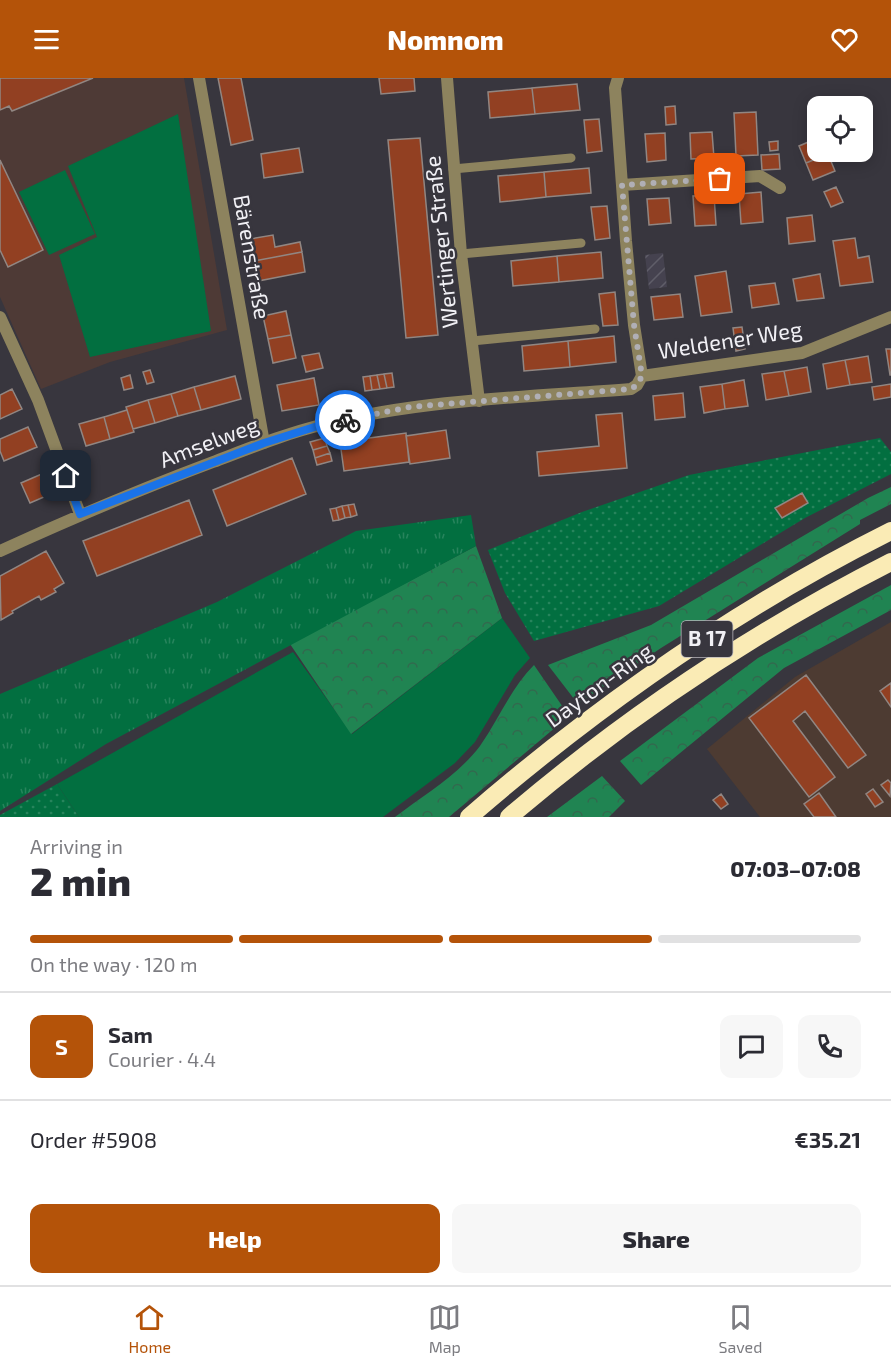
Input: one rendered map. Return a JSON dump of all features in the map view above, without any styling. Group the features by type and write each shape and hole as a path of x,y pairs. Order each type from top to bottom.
{"highway":[{"name":"Dayton-Ring","path":"469,817 533,763 605,708 670,663 767,601 891,531"},
{"name":"B 17","path":"509,817 557,777 676,691 782,622 891,562"}],"street":[{"name":"Bärenstraße","path":"199,78 264,443"},
{"name":"Wertinger Straße","path":"447,78 461,254 479,401"},
{"path":"618,78 615,88 622,185 634,325 642,376"},
{"path":"622,185 760,176 780,188"},
{"path":"0,316 38,400 80,514"},
{"name":"Weldener Weg","path":"642,376 802,353 891,317"},
{"name":"Amselweg","path":"0,551 80,514 264,443 324,424 410,407 631,389 637,385 642,376"}],"lane":[{"path":"453,169 571,158"},
{"path":"461,254 581,243"},
{"path":"472,341 596,329"}],"shaded area":[{"path":"0,78 184,78 227,330 110,362 41,389 0,297"},
{"path":"663,253 667,287 649,289 645,255"},
{"path":"891,622 891,817 760,817 707,749 795,677"}],"green space":[{"path":"178,114 211,331 90,357 59,255 97,237 68,166"},
{"path":"65,170 95,234 49,255 19,192"},
{"path":"880,438 891,452 891,474 805,518 659,606 534,641 505,593 488,550 582,512 689,475"},
{"path":"891,487 891,504 860,520 860,524 661,648 578,704 548,665 651,625 868,498"},
{"path":"471,515 476,546 106,744 0,811 0,694 217,602 356,531"},
{"path":"476,546 502,618 351,734 290,644"},
{"path":"891,585 891,610 784,668 641,785 620,761 758,658"},
{"path":"502,618 530,658 515,675 475,742 455,763 383,817 79,817 57,784 293,652 352,734"},
{"path":"534,665 569,716 449,817 395,817 462,766 480,746 519,684"},
{"path":"602,776 625,801 609,817 547,817"},
{"path":"57,784 79,817 0,817 0,815"}],"building":[{"path":"0,78 93,78 12,111 9,106 0,110"},
{"path":"218,78 241,78 253,140 231,145"},
{"path":"379,78 414,78 415,91 381,94"},
{"path":"577,84 580,110 535,114 532,88"},
{"path":"532,88 535,114 490,118 488,92"},
{"path":"675,106 676,124 666,125 665,107"},
{"path":"756,112 758,155 736,156 734,113"},
{"path":"599,119 602,151 587,153 584,120"},
{"path":"712,132 714,158 691,159 690,133"},
{"path":"665,133 666,160 647,162 645,134"},
{"path":"420,138 438,335 406,338 388,140"},
{"path":"778,141 778,150 770,151 769,142"},
{"path":"807,143 808,162 806,163 799,146"},
{"path":"299,148 303,172 264,178 261,154"},
{"path":"779,154 780,169 762,170 761,155"},
{"path":"0,160 43,250 8,267 0,250"},
{"path":"831,162 835,171 813,180 806,163"},
{"path":"589,168 591,193 546,197 544,172"},
{"path":"544,172 546,197 500,202 498,176"},
{"path":"836,187 843,202 831,207 824,192"},
{"path":"761,192 763,222 741,224 739,194"},
{"path":"714,195 716,225 695,226 693,196"},
{"path":"669,198 671,223 649,225 647,199"},
{"path":"607,206 610,238 595,240 591,207"},
{"path":"812,215 815,241 789,244 787,218"},
{"path":"273,235 275,247 300,242 302,252 254,261 250,239"},
{"path":"855,238 858,258 869,256 873,282 840,286 833,241"},
{"path":"302,252 305,272 258,281 254,261"},
{"path":"601,252 603,278 559,282 557,256"},
{"path":"557,256 559,282 513,286 511,261"},
{"path":"726,271 732,312 701,316 695,276"},
{"path":"820,274 824,298 797,301 793,279"},
{"path":"775,283 779,304 752,308 749,286"},
{"path":"615,292 618,325 603,326 599,294"},
{"path":"680,294 683,317 654,320 651,297"},
{"path":"286,311 291,335 268,339 263,316"},
{"path":"742,327 745,349 736,351 733,328"},
{"path":"291,335 296,358 273,363 268,339"},
{"path":"614,336 616,362 570,367 568,341"},
{"path":"568,341 570,367 524,371 522,346"},
{"path":"886,349 891,349 891,375 890,375"},
{"path":"319,353 323,368 306,372 302,356"},
{"path":"868,356 872,382 850,385 845,360"},
{"path":"845,360 850,385 827,389 823,364"},
{"path":"807,367 811,392 789,396 784,371"},
{"path":"150,370 154,382 147,384 143,372"},
{"path":"784,371 789,396 766,400 762,374"},
{"path":"392,373 394,387 387,388 384,374"},
{"path":"384,374 387,388 380,389 377,375"},
{"path":"130,375 133,388 124,390 121,378"},
{"path":"377,375 380,389 372,390 370,376"},
{"path":"235,376 241,399 201,410 194,387"},
{"path":"370,376 372,390 365,391 363,377"},
{"path":"314,378 319,405 282,411 277,385"},
{"path":"744,380 748,406 725,409 722,384"},
{"path":"722,384 725,409 704,413 700,387"},
{"path":"891,384 891,397 874,400 872,387"},
{"path":"194,387 201,410 178,416 171,394"},
{"path":"12,389 22,409 0,419 0,395"},
{"path":"683,393 685,417 655,420 653,396"},
{"path":"171,394 178,416 155,423 148,400"},
{"path":"148,400 155,423 133,429 126,407"},
{"path":"127,410 134,432 110,439 104,417"},
{"path":"622,413 627,468 539,476 537,452 599,446 596,415"},
{"path":"104,417 110,439 86,446 79,424"},
{"path":"28,427 37,447 4,461 0,451 0,439"},
{"path":"446,430 450,458 410,464 406,436"},
{"path":"406,433 409,462 344,471 340,442"},
{"path":"325,438 327,446 313,450 310,442"},
{"path":"327,446 330,453 315,458 313,450"},
{"path":"330,453 332,461 317,465 315,458"},
{"path":"292,458 306,494 227,526 213,490"},
{"path":"44,473 53,493 30,503 21,483"},
{"path":"802,493 808,503 782,518 775,508"},
{"path":"189,500 202,535 97,576 83,541"},
{"path":"354,504 357,515 351,517 348,505"},
{"path":"348,505 351,517 345,518 342,506"},
{"path":"342,506 345,518 339,520 336,508"},
{"path":"336,508 339,520 333,521 330,509"},
{"path":"46,551 64,583 54,589 56,592 41,600 39,596 1,620 0,576"},
{"path":"806,675 866,755 848,768 805,711 793,721 835,777 809,797 749,718"},
{"path":"891,683 891,707 880,691"},
{"path":"888,780 891,783 890,796 881,785"},
{"path":"873,789 883,802 875,807 866,794"},
{"path":"819,793 836,817 814,817 804,804"},
{"path":"721,794 728,804 721,809 713,800"}],"way so far":[{"path":"345,420 410,407 631,389 637,385 642,376 634,325 622,185 720,179"}],"route":[{"path":"66,476 80,514 264,443 324,424 345,420"}]}
